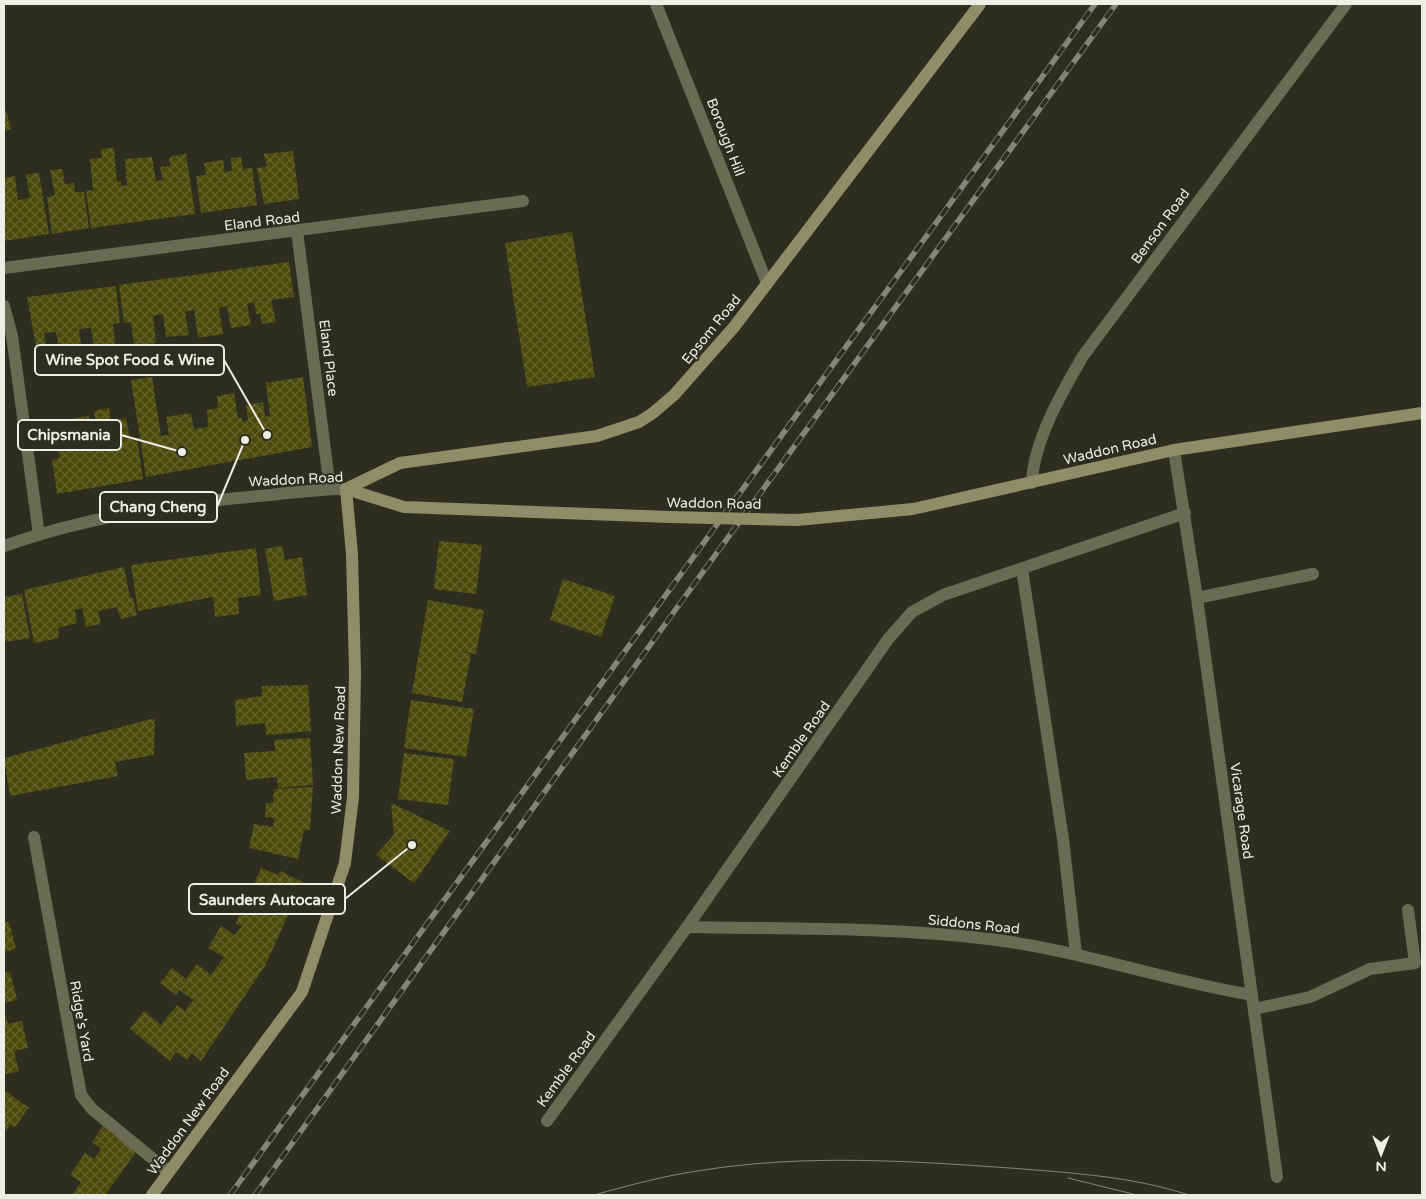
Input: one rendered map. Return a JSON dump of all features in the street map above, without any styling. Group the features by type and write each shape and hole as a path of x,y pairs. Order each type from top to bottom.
{"street":[{"name":"Borough Hill","path":"656,4 768,283"},
{"name":"Epsom Road","path":"346,489 400,463 597,436 639,422 674,395 734,326 980,4"},
{"name":"Benson Road","path":"1032,483 1033,466 1052,416 1082,356 1346,4"},
{"name":"Eland Road","path":"4,268 523,202"},
{"name":"Eland Place","path":"297,231 330,489"},
{"path":"4,306 12,336 39,535"},
{"name":"Waddon Road","path":"4,546 39,535 172,505 330,489 346,489 404,507 796,520 913,509 1174,450 1422,413"},
{"name":"Vicarage Road","path":"1174,450 1197,598 1277,1177"},
{"name":"Waddon New Road","path":"152,1195 302,992 345,863 353,796 355,672 352,554 346,489"},
{"name":"Kemble Road","path":"547,1121 687,927 889,638 912,612 943,595 1185,514"},
{"path":"1022,569 1064,838 1076,954"},
{"path":"1197,598 1314,574"},
{"name":"Ridge's Yard","path":"34,837 81,1094 92,1108 169,1172"},
{"path":"1254,1009 1310,997 1370,969 1415,963 1408,910"},
{"name":"Siddons Road","path":"687,927 866,929 990,939 1076,954 1252,995"}],"building":[{"path":"4,104 11,129 4,131"},
{"path":"114,148 117,182 121,181 121,186 127,185 125,159 152,157 156,181 163,180 160,167 170,166 169,157 186,154 195,214 91,228 86,191 93,190 90,159 102,158 101,149"},
{"path":"293,151 299,199 264,204 257,168 267,167 264,154"},
{"path":"241,157 243,169 252,168 257,205 201,213 196,176 206,175 204,163 223,160 225,172 232,171 231,158"},
{"path":"62,169 65,184 74,183 75,192 84,192 89,228 52,234 47,197 55,195 50,170"},
{"path":"39,173 49,234 4,241 4,178 15,176 18,200 30,198 26,174"},
{"path":"572,232 595,377 527,387 505,243"},
{"path":"289,262 294,297 271,300 276,322 262,324 260,314 256,314 254,302 247,304 251,325 231,328 227,306 222,307 219,308 223,334 198,338 194,310 185,312 189,335 166,337 163,314 156,315 153,316 156,343 134,346 131,322 124,323 119,285"},
{"path":"116,286 120,323 113,324 116,352 95,355 91,328 79,329 81,344 59,347 56,332 44,333 46,345 36,346 27,297"},
{"path":"152,377 161,436 169,435 166,417 191,413 194,429 208,427 207,410 218,408 217,396 234,393 238,418 242,418 243,422 248,420 246,405 263,402 265,417 270,416 266,383 303,377 312,447 146,477 131,380"},
{"path":"109,408 111,421 126,418 130,439 137,438 143,479 57,494 52,460 59,458 56,431 72,428 70,419 89,416 94,447 100,445 94,411"},
{"path":"439,541 482,545 476,594 434,589"},
{"path":"282,546 285,560 302,557 307,595 274,601 265,549"},
{"path":"256,548 261,595 238,598 239,614 215,617 213,597 138,611 131,565"},
{"path":"124,567 130,598 133,598 137,615 121,619 117,607 98,611 101,624 86,627 82,608 75,610 77,623 58,628 59,638 34,643 24,590"},
{"path":"563,579 615,596 601,637 550,620"},
{"path":"22,594 30,638 4,642 4,597"},
{"path":"428,600 484,610 476,654 458,651 471,654 462,702 412,693"},
{"path":"308,685 311,731 266,735 265,723 236,726 235,700 262,696 262,686"},
{"path":"411,700 474,709 466,757 404,748"},
{"path":"155,718 154,755 115,762 118,776 10,796 4,758"},
{"path":"310,738 313,785 278,788 277,777 246,780 244,753 275,751 274,740"},
{"path":"404,753 454,759 448,805 398,799"},
{"path":"313,787 310,830 304,830 298,859 249,848 254,824 273,827 274,818 265,817 266,803 273,803 274,789"},
{"path":"391,803 450,831 414,883 376,855 394,835"},
{"path":"261,868 278,875 280,871 303,882 265,966 201,1061 192,1053 187,1060 176,1052 170,1061 130,1029 144,1011 161,1025 177,1005 185,1011 193,1000 179,990 176,995 160,983 172,968 186,979 197,964 211,975 224,957 208,948 221,926 235,935 242,926 236,924 239,915 218,906 224,893 233,897 237,886 251,891"},
{"path":"4,922 9,922 16,949 4,952"},
{"path":"10,972 17,1000 4,1003 4,973"},
{"path":"6,1016 8,1024 22,1021 28,1048 14,1051 19,1071 7,1074 4,1073 4,1017"},
{"path":"4,1090 29,1108 15,1127 10,1125 4,1134"},
{"path":"103,1126 136,1152 105,1195 72,1195 81,1182 70,1175 85,1153 94,1159 101,1149 92,1142"}],"tram line":[{"path":"594,1195 662,1177 690,1172 742,1165 819,1160 934,1163 1078,1174 1145,1183 1189,1195"},
{"path":"1068,1178 1137,1195"}],"railway":[{"path":"230,1195 1095,4"},
{"path":"255,1195 676,609 1116,4"}],"place":[{"name":"Wine Spot Food & Wine","path":"267,435"},
{"name":"Chang Cheng","path":"245,440"},
{"name":"Chipsmania","path":"182,452"},
{"name":"Saunders Autocare","path":"412,845"}]}
